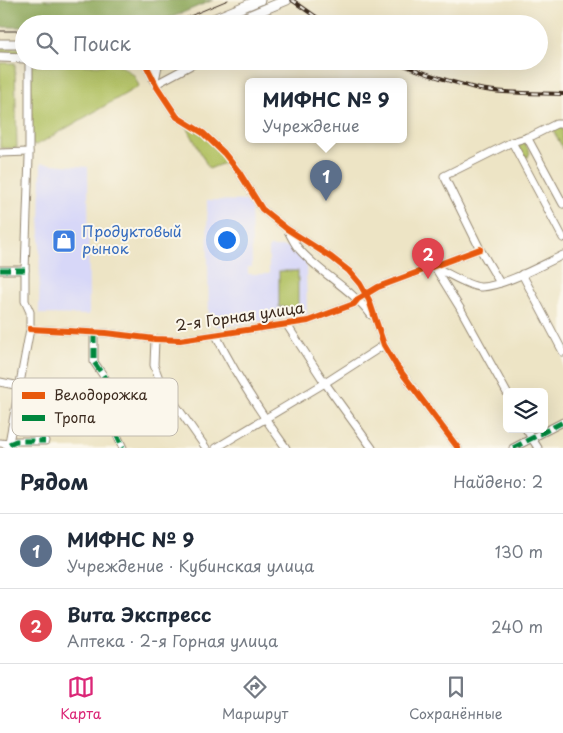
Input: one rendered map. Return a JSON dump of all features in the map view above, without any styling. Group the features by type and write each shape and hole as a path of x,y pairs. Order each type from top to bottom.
{"main road":[{"path":"223,15 260,0"},
{"path":"250,15 287,0"},
{"path":"0,44 15,44"},
{"path":"0,57 15,58"},
{"path":"155,82 157,70"}],"street":[{"path":"21,378 30,329 30,312 25,301 24,270 29,152 29,70"},
{"path":"149,70 178,117 203,133 219,148 239,172 262,209 287,229 331,257 349,271 360,284 366,294 384,345 396,365 458,448"},
{"path":"155,82 180,70"},
{"path":"500,283 480,249 444,176 512,142 556,124 563,124"},
{"path":"527,137 563,204"},
{"path":"512,142 563,238"},
{"path":"0,153 29,152"},
{"path":"287,229 296,246 358,299 377,323"},
{"path":"366,294 378,287 480,249"},
{"path":"434,266 480,287 500,283 563,255"},
{"path":"434,266 460,308 504,388"},
{"path":"0,270 24,270"},
{"path":"522,274 563,352"},
{"name":"2-я Горная улица","path":"30,329 180,340 308,321 354,304 366,294"},
{"path":"287,324 325,383 372,448"},
{"path":"94,333 94,362 105,378"},
{"path":"216,335 228,361 286,448"},
{"path":"154,339 154,365 159,378"},
{"path":"216,448 325,383 384,345"},
{"path":"178,408 206,448"},
{"path":"513,448 563,422"},
{"path":"8,446 12,426"},
{"path":"528,433 538,448"},
{"path":"117,436 123,448"},
{"path":"8,446 16,441 45,441"},
{"path":"0,442 8,446"}],"shaded area":[{"name":"Продуктовый рынок","path":"41,163 88,167 89,315 39,314"},
{"path":"207,200 251,201 252,267 248,267 248,274 269,274 269,247 292,247 306,261 307,315 220,327 209,323"}],"green space":[{"path":"0,0 213,0 177,15 15,15 15,27 0,27"},
{"path":"0,48 15,48 15,53 0,53"},
{"path":"0,63 15,63 17,148 0,148"},
{"path":"30,70 127,70 134,75 139,86 37,145 32,144"},
{"path":"185,123 201,133 229,161 209,169"},
{"path":"563,125 563,149 553,130"},
{"path":"524,142 530,152 528,157 525,157 517,144"},
{"path":"279,271 298,271 298,307 279,307"}],"tram line":[{"path":"192,15 228,0"},
{"path":"0,31 15,31"}],"railway":[{"path":"292,0 313,15"},
{"path":"416,70 486,90 563,94"}],"marked path":[{"path":"0,270 25,270"},
{"path":"94,333 94,362 105,378"},
{"path":"513,448 563,422"},
{"path":"117,436 123,448"},
{"path":"9,444 16,441 45,441"}],"cycle path":[{"path":"148,70 157,87 177,117 203,133 224,153 239,172 262,209 287,229 331,257 349,271 360,284 369,300 384,345 396,365 458,448"},
{"path":"30,329 106,333 180,340 308,321 354,304 358,299 378,287 480,249"}],"place":[{"name":"МИФНС № 9","path":"326,201"},
{"name":"Продуктовый рынок","path":"64,241"},
{"name":"Вита Экспресс","path":"428,279"}]}
